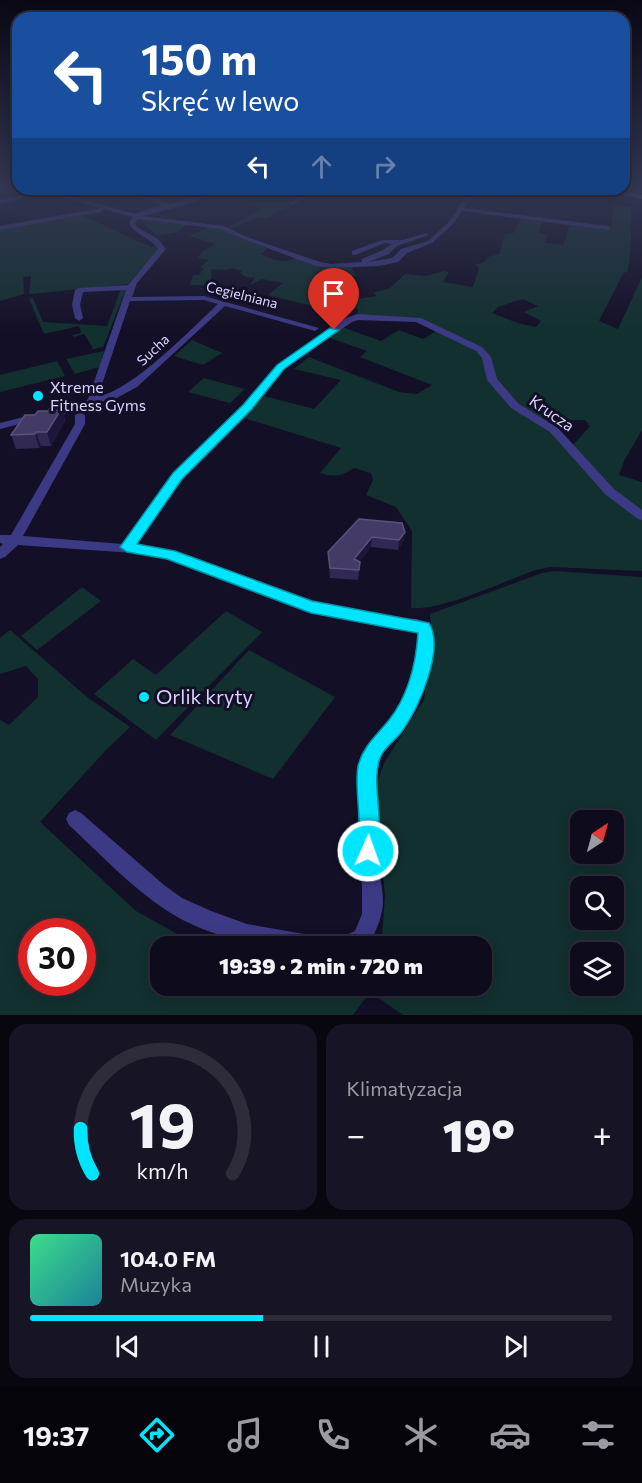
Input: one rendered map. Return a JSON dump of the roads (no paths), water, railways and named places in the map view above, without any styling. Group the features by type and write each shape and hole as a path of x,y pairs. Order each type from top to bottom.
{"street":[{"path":"0,554 15,540 79,426 81,408 131,287 136,278 162,249 153,237"},
{"path":"244,237 319,264 362,265 389,262 404,251 425,243 432,237"},
{"path":"362,265 401,242 415,237"},
{"path":"355,253 384,241 401,242"},
{"path":"418,255 426,248 425,243"},
{"path":"79,318 76,305 79,290 131,287"},
{"name":"Cegielniana","path":"126,299 191,297 224,303 315,328"},
{"name":"Sucha","path":"0,426 81,408 109,398 134,385 224,303"},
{"name":"Krucza","path":"127,547 178,476 247,408 280,367 352,318 424,321 479,350 486,357 492,380 515,406 554,430 610,492 642,516"},
{"path":"0,539 127,547 169,555 311,607 396,624 417,625 426,632 422,666 414,696 396,726 375,749 368,767 370,834 368,851 372,914 362,938 345,946 304,944 247,934 208,920 175,905 157,892 75,819"}],"place":[{"name":"Xtreme Fitness Gyms","path":"38,396"},
{"name":"Orlik kryty","path":"144,697"}]}
